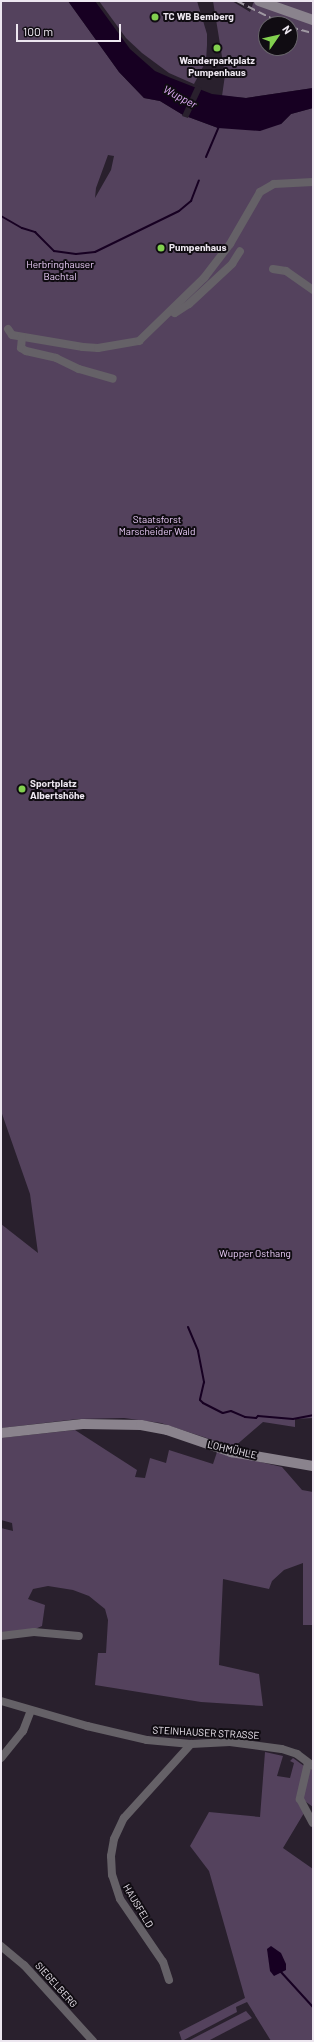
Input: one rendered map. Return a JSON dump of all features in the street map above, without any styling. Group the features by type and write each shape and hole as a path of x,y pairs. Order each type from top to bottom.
{"main road":[{"path":"260,1 313,20"},
{"name":"LOHMÜHLE","path":"1,1433 105,1422 152,1426 231,1452 313,1466"}],"street":[{"path":"8,329 12,335 84,347 139,341 204,278 230,244 260,192 274,184 313,182"},
{"path":"171,311 175,312 190,304 232,264 240,251"},
{"path":"273,269 286,271 313,290"},
{"path":"22,337 21,348 26,351 56,358 79,369 113,379"},
{"path":"1,1636 34,1632 79,1636"},
{"name":"STEINHAUSER STRASSE","path":"1,1701 147,1740 191,1744 230,1742 282,1749 297,1754 310,1765"},
{"path":"1,1758 23,1731 31,1710"},
{"name":"HAUSFELD","path":"169,1980 163,1962 120,1899 112,1875 111,1856 114,1839 124,1818 191,1744"},
{"path":"310,1765 300,1798 313,1823"},
{"name":"SIEGELBERG","path":"1,1946 24,1965 92,2041"}],"green space":[{"name":"Staatsforst Marscheider Wald","path":"1,1 68,1 119,72 144,98 160,101 183,115 218,128 281,124 291,114 313,108 313,1418 295,1419 295,1427 263,1422 234,1447 161,1423 124,1418 78,1419 1,1428 1,1224 38,1253 30,1194 1,1111","holes":["108,155 114,156 111,170 95,198 96,188"]},
{"path":"99,1 197,1 207,34 207,45 206,61 194,84 169,73 142,53 126,38"},
{"path":"213,1 232,1 250,12 254,1 313,1 313,88 246,98 222,96 225,75"},
{"path":"75,1430 137,1470 135,1477 145,1478 150,1458 166,1463 169,1450 213,1464 217,1452 282,1467 302,1490 313,1492 313,1625 303,1625 303,1563 284,1570 272,1581 269,1589 223,1579 219,1665 259,1674 263,1706 201,1702 95,1685 98,1653 106,1653 108,1620 105,1609 89,1596 73,1590 48,1586 33,1589 28,1599 45,1605 42,1626 35,1629 1,1633 1,1528 13,1531 12,1523 1,1520 1,1438"},
{"path":"265,1752 283,1756 277,1776 290,1778 294,1763 290,1761 293,1758 304,1766 297,1801 304,1813 283,1848 313,1869 313,2041 271,2041 247,2002 236,2007 237,2012 182,2041 179,2032 245,1998 209,1871 190,1846 209,1812 260,1817"},
{"path":"309,1768 313,1771 313,1807 302,1799"},
{"path":"246,2011 252,2018 208,2041 188,2041"}],"water":[{"name":"Wupper","path":"68,1 95,1 130,49 155,71 171,78 212,94 246,98 313,88 313,108 291,114 281,124 260,131 218,128 183,115 160,101 144,98 119,72"},
{"path":"271,1946 281,1953 286,1964 286,1970 274,1976 270,1971 267,1949"}],"pier":[{"path":"196,85 202,88 188,118 182,116"}],"waterway":[{"path":"206,157 219,127"},
{"path":"1,216 22,228 35,232 54,251 76,254 95,252 179,211 191,201 199,180"},
{"path":"188,1327 198,1351 204,1382 200,1400 203,1403 223,1413 231,1411 245,1417 256,1418 258,1416 293,1419 313,1415"},
{"path":"281,1972 313,2007"}],"railway":[{"path":"237,1 267,16"},
{"path":"298,29 313,33"}],"place":[{"name":"TC WB Bemberg","path":"155,17"},
{"name":"Wanderparkplatz Pumpenhaus","path":"217,48"},
{"name":"Pumpenhaus","path":"161,248"},
{"name":"Sportplatz Albertshöhe","path":"22,789"}],"park label":[{"name":"Herbringhauser Bachtal","path":"60,270"},
{"name":"Wupper Osthang","path":"255,1254"}]}
